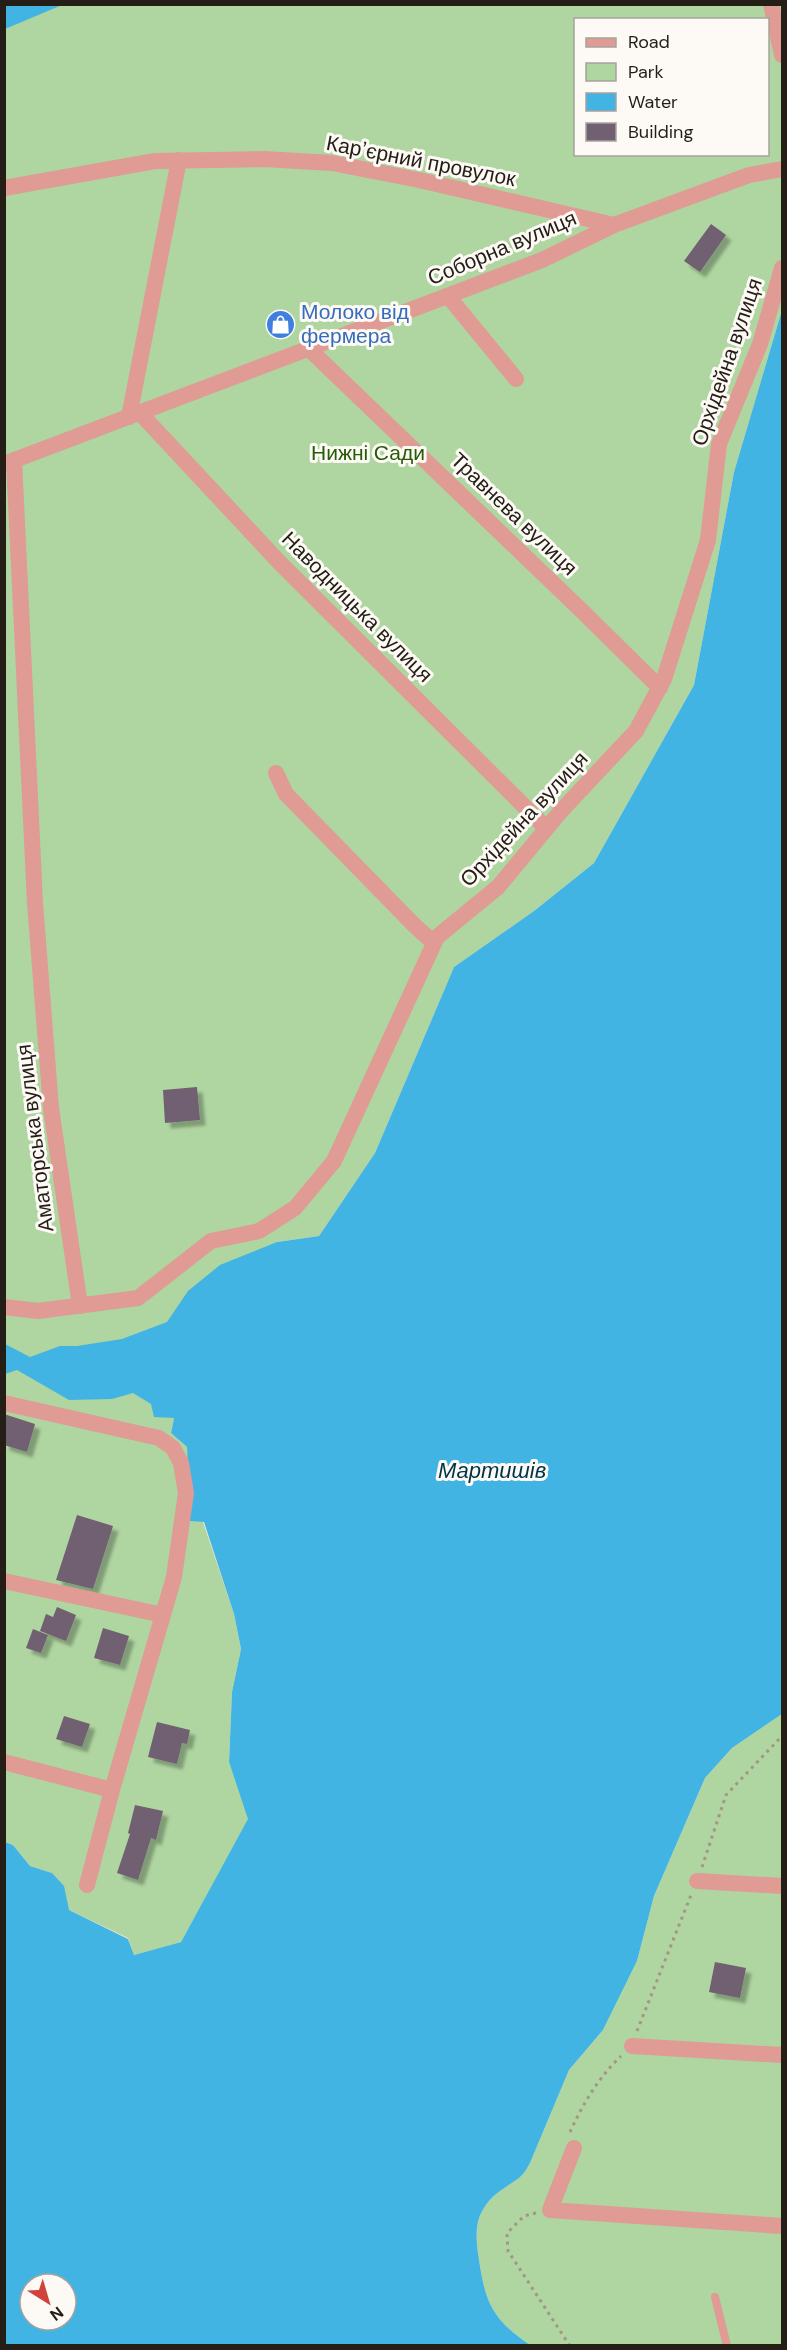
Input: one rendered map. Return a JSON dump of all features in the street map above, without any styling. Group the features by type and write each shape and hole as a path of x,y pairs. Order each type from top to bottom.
{"street":[{"path":"771,4 783,55"},
{"name":"Карʼєрний провулок","path":"4,188 155,161 264,159 332,163 419,180 614,225"},
{"path":"134,415 179,160"},
{"name":"Соборна вулиця","path":"9,462 542,260 614,225 749,175 783,169"},
{"name":"Орхідейна вулиця","path":"4,1307 38,1311 138,1298 211,1240 259,1231 295,1208 334,1161 437,937 498,887 546,828 636,731 660,688 708,540 719,444 760,345 783,268"},
{"path":"448,296 516,380"},
{"name":"Травнева вулиця","path":"309,350 660,688"},
{"name":"Наводницька вулиця","path":"134,415 546,828"},
{"name":"Аматорська вулиця","path":"9,462 35,903 51,1108 80,1306"},
{"path":"276,773 286,794 434,943"},
{"path":"4,1402 159,1438 173,1448 181,1463 186,1493 174,1577 87,1885"},
{"path":"4,1581 163,1615"},
{"path":"4,1762 112,1790"},
{"path":"697,1881 783,1886"},
{"path":"632,2046 783,2055"},
{"path":"574,2148 549,2210 783,2226"}],"lane":[{"path":"715,2297 727,2346"}],"path":[{"path":"574,2148 566,2139 581,2108 606,2070 632,2046 697,1881 726,1795 783,1736"},
{"path":"549,2210 524,2216 507,2233 508,2251 570,2346"}],"green space":[{"name":"Нижні Сади","path":"4,5 782,5 782,310 734,472 694,685 594,863 534,911 454,967 375,1153 319,1236 277,1242 174,1418 171,1433 187,1447 191,1504 203,1522 234,1614 241,1649 232,1692 229,1762 249,1819 181,1942 134,1955 128,1938 69,1910 52,1873 30,1866 13,1845 5,1842"},
{"path":"782,1714 782,2345 530,2345 497,2316 491,2306 483,2283 477,2241 481,2213 491,2199 525,2171 569,2070 603,2030 637,1961 654,1896 705,1778 732,1748"}],"water":[{"path":"5,4 62,4 62,5 5,29"},
{"name":"Мартишів","path":"782,310 782,1714 732,1748 705,1778 654,1896 637,1961 603,2030 569,2070 525,2171 491,2199 481,2213 477,2241 483,2283 491,2306 497,2316 516,2335 530,2345 5,2345 5,1842 13,1845 30,1866 52,1873 64,1886 69,1910 128,1939 134,1955 181,1942 248,1819 229,1762 232,1692 241,1649 234,1614 204,1522 190,1521 187,1447 171,1433 174,1418 154,1417 151,1404 133,1393 112,1399 69,1400 17,1370 5,1374 5,1344 30,1357 60,1346 77,1346 122,1339 167,1322 188,1291 220,1265 277,1242 319,1236 375,1153 454,967 534,911 594,863 694,685 734,472"}],"building":[{"path":"711,224 726,235 700,272 684,261"},
{"path":"197,1087 200,1120 165,1123 163,1090"},
{"path":"4,1414 35,1424 27,1452 4,1445"},
{"path":"77,1515 113,1526 93,1589 56,1580"},
{"path":"57,1607 76,1615 66,1641 40,1631 46,1614 53,1617"},
{"path":"103,1628 129,1636 120,1665 94,1658"},
{"path":"33,1629 48,1635 41,1653 26,1648"},
{"path":"64,1716 90,1724 82,1747 56,1739"},
{"path":"157,1722 190,1730 187,1744 182,1743 177,1764 148,1757"},
{"path":"135,1805 163,1811 156,1840 151,1838 138,1880 117,1873 130,1834 128,1833"},
{"path":"715,1962 746,1968 740,1998 709,1992"}],"place":[{"name":"Молоко від фермера","path":"280,324"}]}
